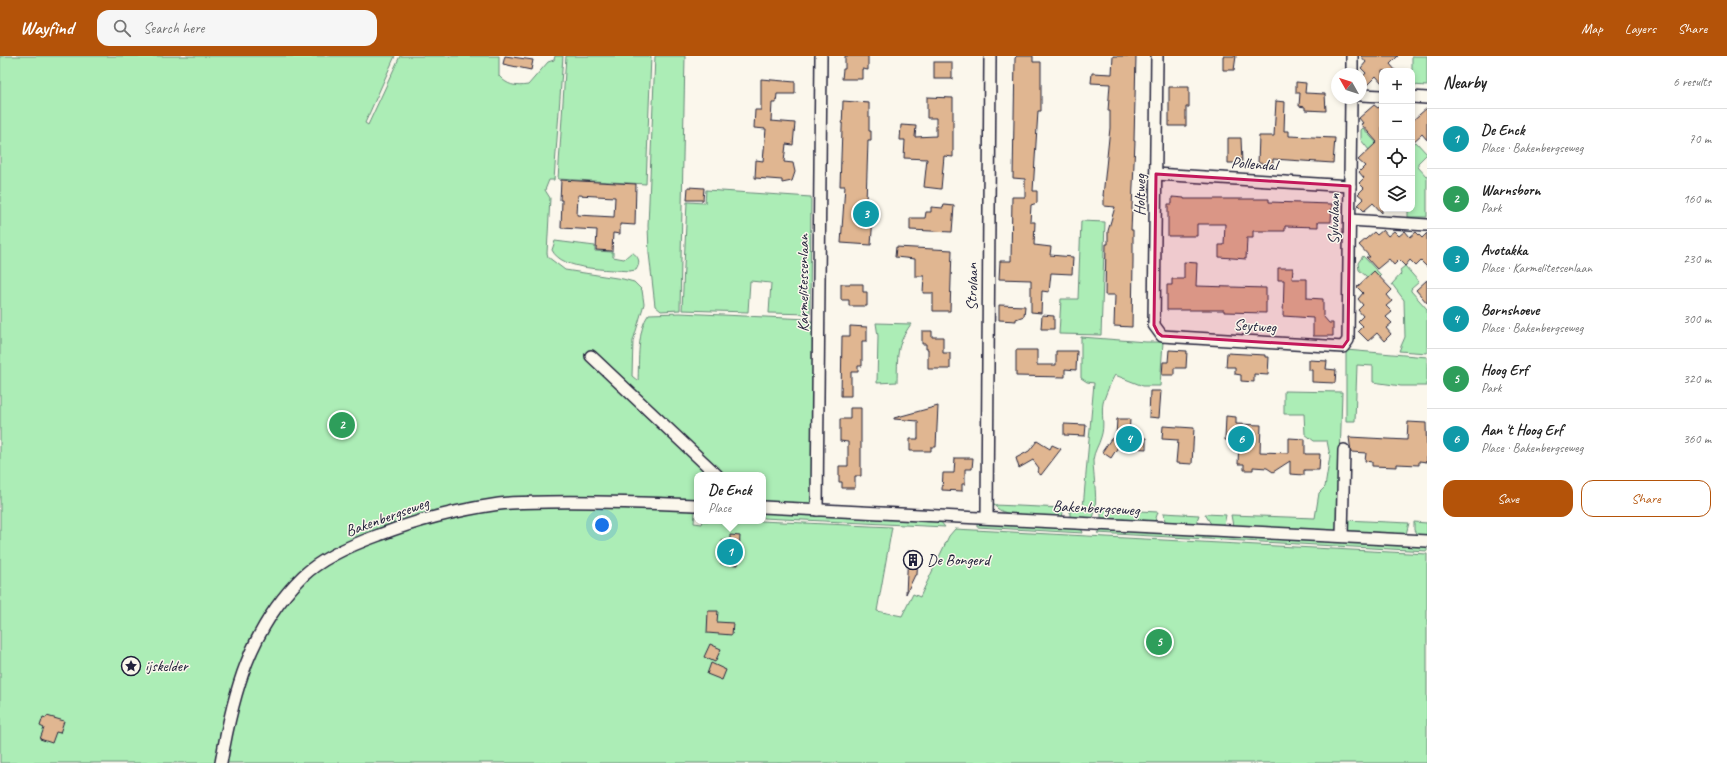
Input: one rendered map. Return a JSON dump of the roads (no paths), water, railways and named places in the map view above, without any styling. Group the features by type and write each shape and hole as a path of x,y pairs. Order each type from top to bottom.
{"street":[{"name":"Karmelitessenlaan","path":"817,510 821,56"},
{"name":"Strolaan","path":"987,518 990,56"},
{"name":"Holtweg","path":"1157,56 1154,325 1158,333"},
{"path":"1352,56 1352,68"},
{"path":"1367,95 1379,96"},
{"path":"1415,97 1427,98"},
{"name":"Sylvalaan","path":"1348,340 1351,104"},
{"name":"Pollendal","path":"1156,174 1350,186"},
{"path":"1350,220 1427,225"},
{"name":"Seytweg","path":"1158,333 1162,336 1343,347 1348,340"},
{"path":"591,356 714,472"},
{"path":"1342,536 1344,450"},
{"name":"Bakenbergseweg","path":"221,763 227,726 239,680 264,625 284,598 304,575 343,550 367,539 426,519 500,504 581,501 694,505"},
{"name":"Bakenbergseweg","path":"766,507 1427,541"}],"place":[{"name":"Avotakka","path":"866,214"},
{"name":"Warnsborn","path":"342,425"},
{"name":"Bornshoeve","path":"1129,439"},
{"name":"Aan 't Hoog Erf","path":"1241,439"},
{"name":"De Enck","path":"730,552"},
{"name":"De Bongerd","path":"913,560"},
{"name":"Hoog Erf","path":"1159,642"},
{"name":"ijskelder","path":"131,666"}]}
